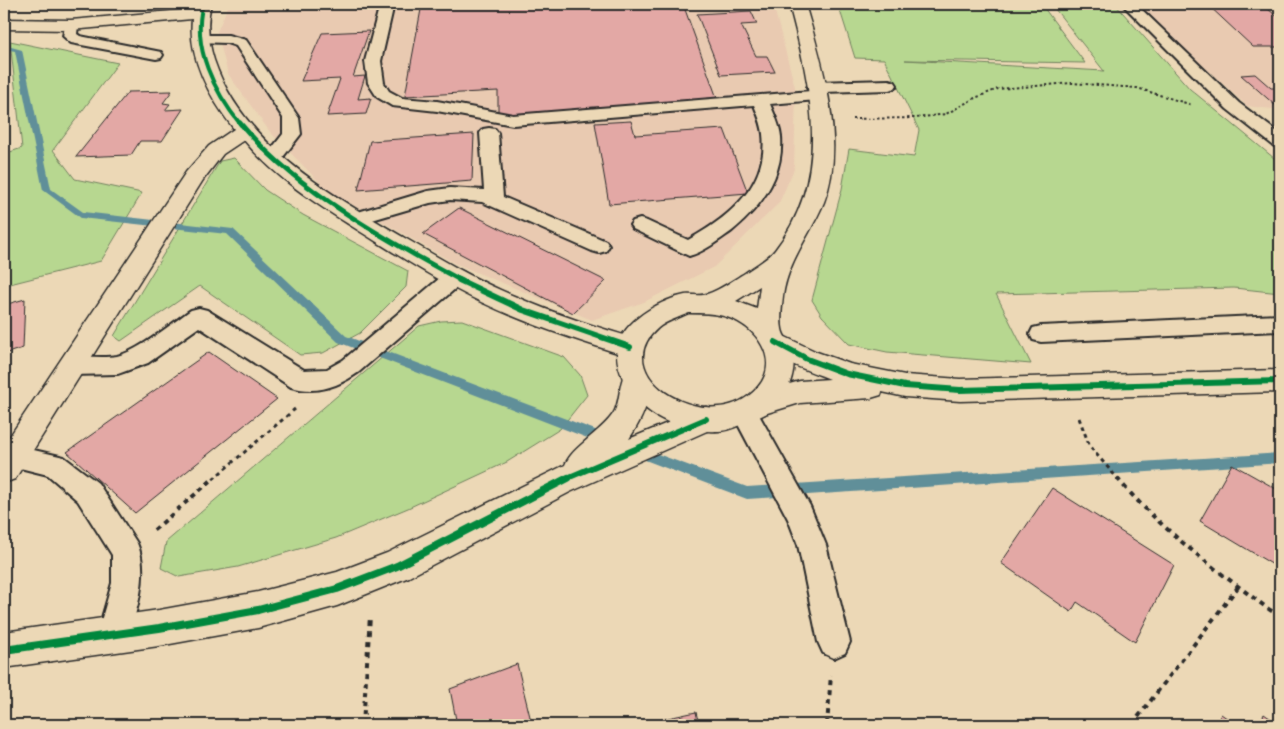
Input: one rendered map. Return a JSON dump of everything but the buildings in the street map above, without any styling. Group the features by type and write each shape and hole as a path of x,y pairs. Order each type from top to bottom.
{"street":[{"path":"797,4 807,39 816,91 823,158 819,184 808,217 784,255 771,290 768,313 772,338 807,359 847,374 906,386 960,390 1280,381"},
{"path":"4,24 71,25 202,8 200,39 204,62 216,90 232,116 297,177 355,219 488,295 556,324 630,347"},
{"path":"8,463 194,177 216,150 246,130"},
{"path":"709,304 760,276 784,255"},
{"path":"754,407 776,386 782,368 779,351 772,338 753,318 732,308 709,304 686,304 667,310 650,319 637,332 630,347 629,364 635,381 649,398 670,412 695,419 722,419 800,392 906,386"},
{"path":"559,482 600,450 627,417 632,403 635,381"},
{"path":"4,650 113,635 258,610 337,589 398,566 559,482 706,419"}],"lane":[{"path":"387,4 373,61 376,82 383,94 398,103 437,106 514,120 761,100 816,91 889,85"},
{"path":"1129,4 1232,106 1280,142"},
{"path":"71,25 70,36 76,40 156,55"},
{"path":"200,39 228,39 241,43 291,118 292,134 274,157"},
{"path":"640,225 689,249 738,216 762,188 769,163 772,137 761,100"},
{"path":"489,133 494,200"},
{"path":"355,219 428,197 450,194 485,196 599,246"},
{"path":"71,366 118,365 140,357 199,316 300,380 332,378 351,366 455,276"},
{"path":"1041,334 1280,323"},
{"path":"754,407 812,545 834,642"},
{"path":"8,463 55,465 88,492 127,553 127,583 113,635"}],"path":[{"path":"820,119 916,118 946,114 975,98 998,89 1072,83 1137,88 1193,106"},
{"path":"127,553 332,378"},
{"path":"1067,387 1090,447 1138,503 1200,558 1270,610 1280,615"},
{"path":"362,725 372,576"},
{"path":"1132,725 1238,586"},
{"path":"827,725 834,642"}],"shaded area":[{"path":"229,4 773,4 796,91 794,169 779,203 714,267 644,302 592,320 454,263 327,190 270,132 228,74 217,32"},
{"path":"1136,4 1280,4 1280,110 1247,106"}],"green space":[{"path":"838,4 1041,4 1085,63 905,60 1104,71 1051,4 1115,4 1190,89 1280,163 1280,293 1234,288 996,294 1031,364 887,352 849,344 822,316 812,300 842,189 849,149 914,157 919,130 884,59 855,58"},
{"path":"10,41 118,63 53,150 75,179 142,193 101,261 6,285 4,276 4,154 22,148"},
{"path":"234,158 265,190 303,215 408,271 406,287 360,333 323,353 300,355 200,286 121,341 114,336 220,161"},
{"path":"462,320 564,357 580,375 587,395 560,429 507,462 408,508 336,538 238,567 179,577 161,568 166,542 419,326 441,321"}],"waterway":[{"path":"4,47 18,50 47,190 81,215 230,231 342,339 607,440"},
{"path":"636,451 747,493 1280,458"}],"cycle path":[{"path":"203,4 200,37 212,80 230,111 253,139 281,165 343,211 477,290 540,317 630,347"},
{"path":"775,342 807,359 847,374 905,386 960,390 1280,381"},
{"path":"4,650 159,628 258,610 337,589 397,566 559,482 706,419"}]}
